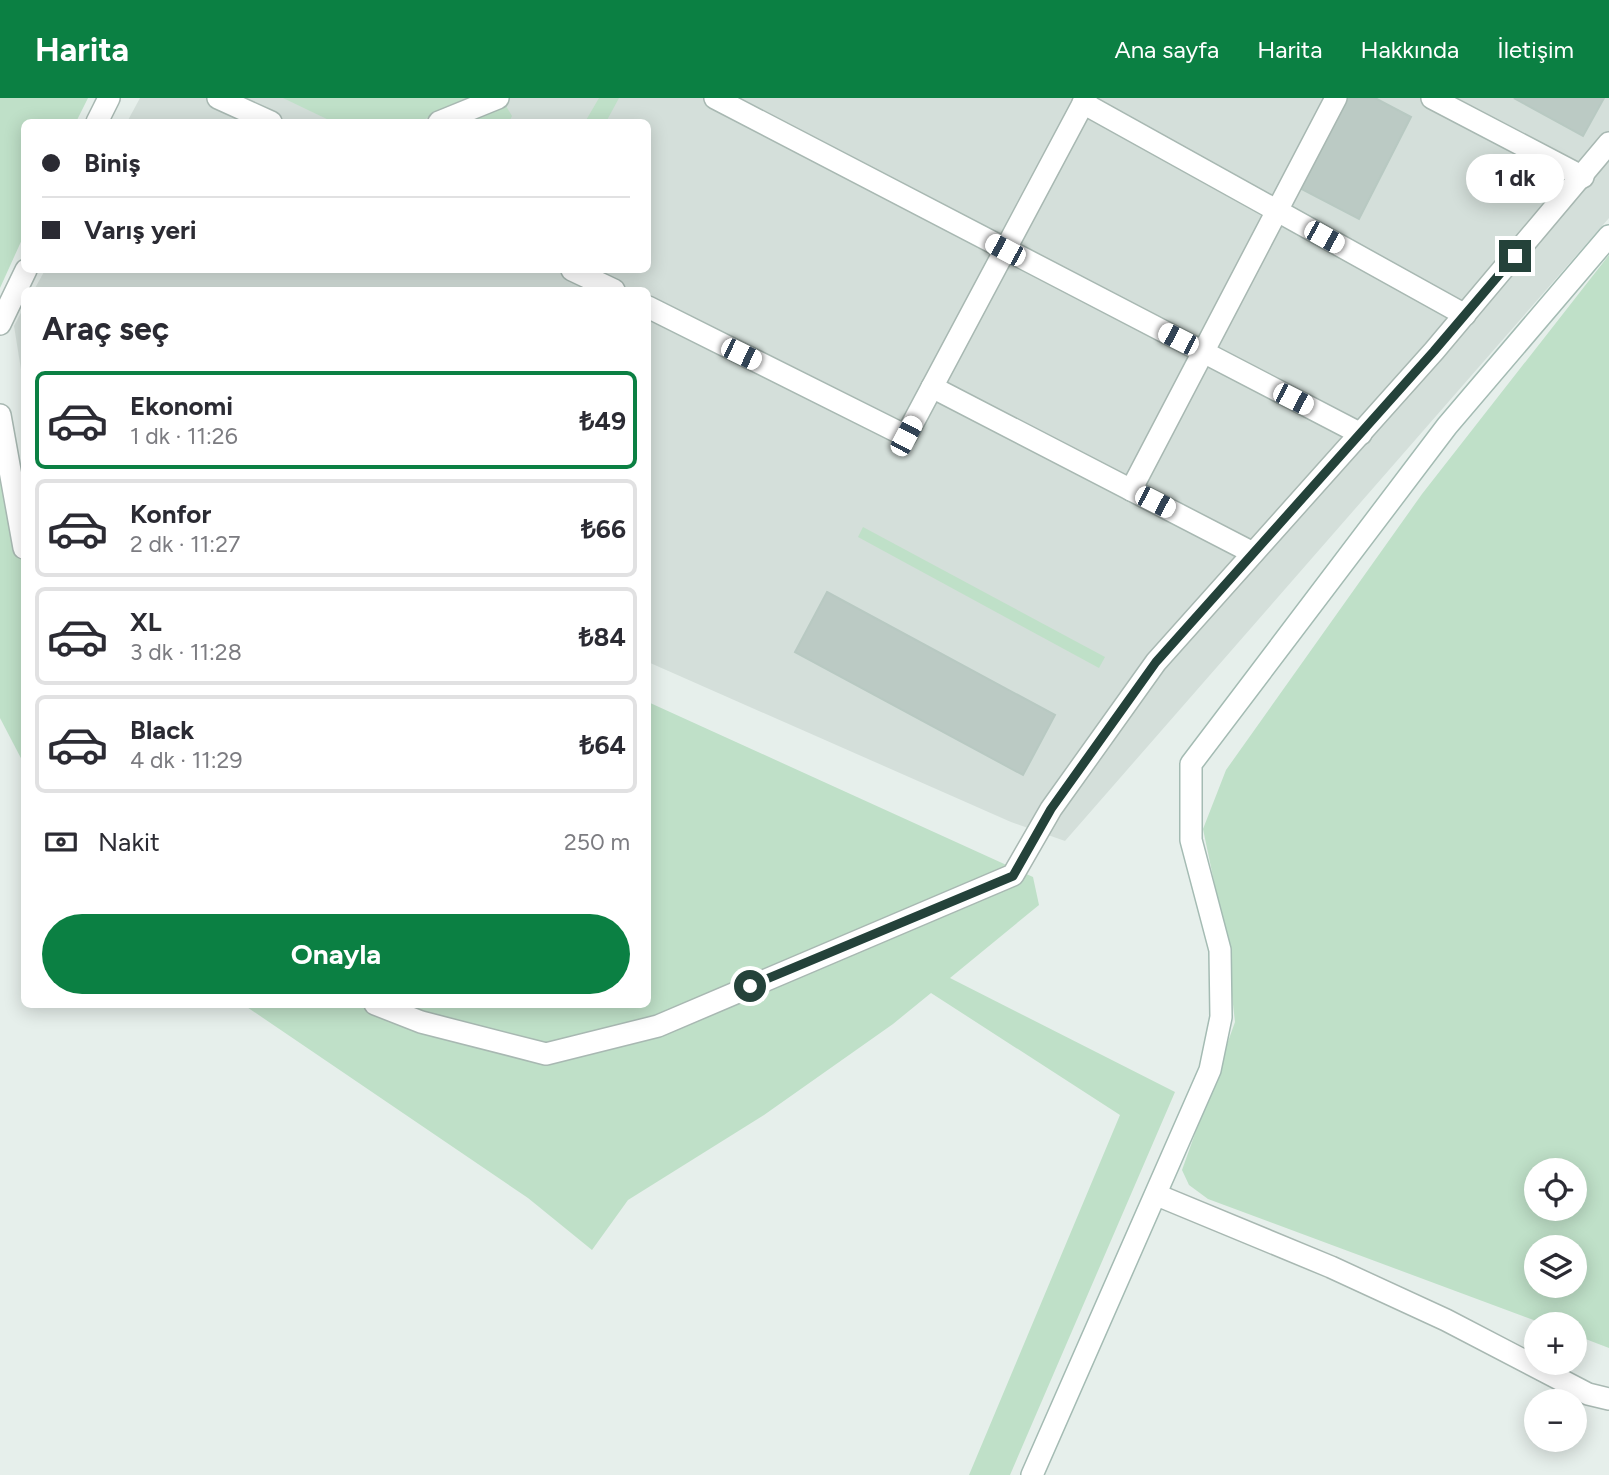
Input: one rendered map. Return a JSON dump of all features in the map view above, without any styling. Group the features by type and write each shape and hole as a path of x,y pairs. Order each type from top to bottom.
{"street":[{"path":"98,119 109,98"},
{"path":"218,98 264,119"},
{"path":"446,119 498,98"},
{"path":"715,98 1361,433"},
{"path":"1131,490 1336,98"},
{"path":"1432,98 1583,177"},
{"path":"651,308 906,436 1084,101 1465,315"},
{"path":"385,1008 421,1022 546,1055 658,1026 1013,876 1051,809 1156,662 1465,315 1609,143"},
{"path":"1032,1475 1210,1070 1221,1017 1220,950 1191,840 1191,764 1447,426 1609,236"},
{"path":"0,324 25,273"},
{"path":"578,273 608,287"},
{"path":"932,387 1253,553"},
{"path":"0,415 21,531"},
{"path":"1157,1195 1331,1266 1446,1320 1588,1394 1609,1399"}],"shaded area":[{"path":"140,98 1609,98 1609,218 1065,841 1011,822 651,663 651,287 36,287 43,273 651,273 651,119 129,119"},
{"path":"21,313 21,369 14,326"}],"green space":[{"path":"0,98 88,98 78,119 21,119 21,242 0,288"},
{"path":"283,98 474,98 425,119 327,119"},
{"path":"599,98 619,98 608,119 587,119"},
{"path":"506,106 512,116 510,119 474,119"},
{"path":"1609,255 1609,1348 1587,1340 1587,1312 1524,1312 1524,1316 1208,1199 1189,1185 1182,1170 1235,1022 1225,934 1203,829 1226,770 1422,494"},
{"path":"0,432 21,496 21,758 0,718"},
{"path":"863,527 1105,657 1099,668 858,537"},
{"path":"651,703 1033,877 1039,905 950,978 1175,1092 1010,1475 969,1475 1120,1115 931,993 893,1024 764,1115 628,1200 592,1250 528,1198 248,1008 651,1008"}],"building":[{"path":"1342,98 1375,98 1411,117 1359,219 1296,186"},
{"path":"1514,98 1604,98 1583,136"},
{"path":"827,592 1055,715 1023,775 795,652"}],"route":[{"path":"750,986 1013,876 1051,809 1156,662 1434,351 1515,256"}]}
